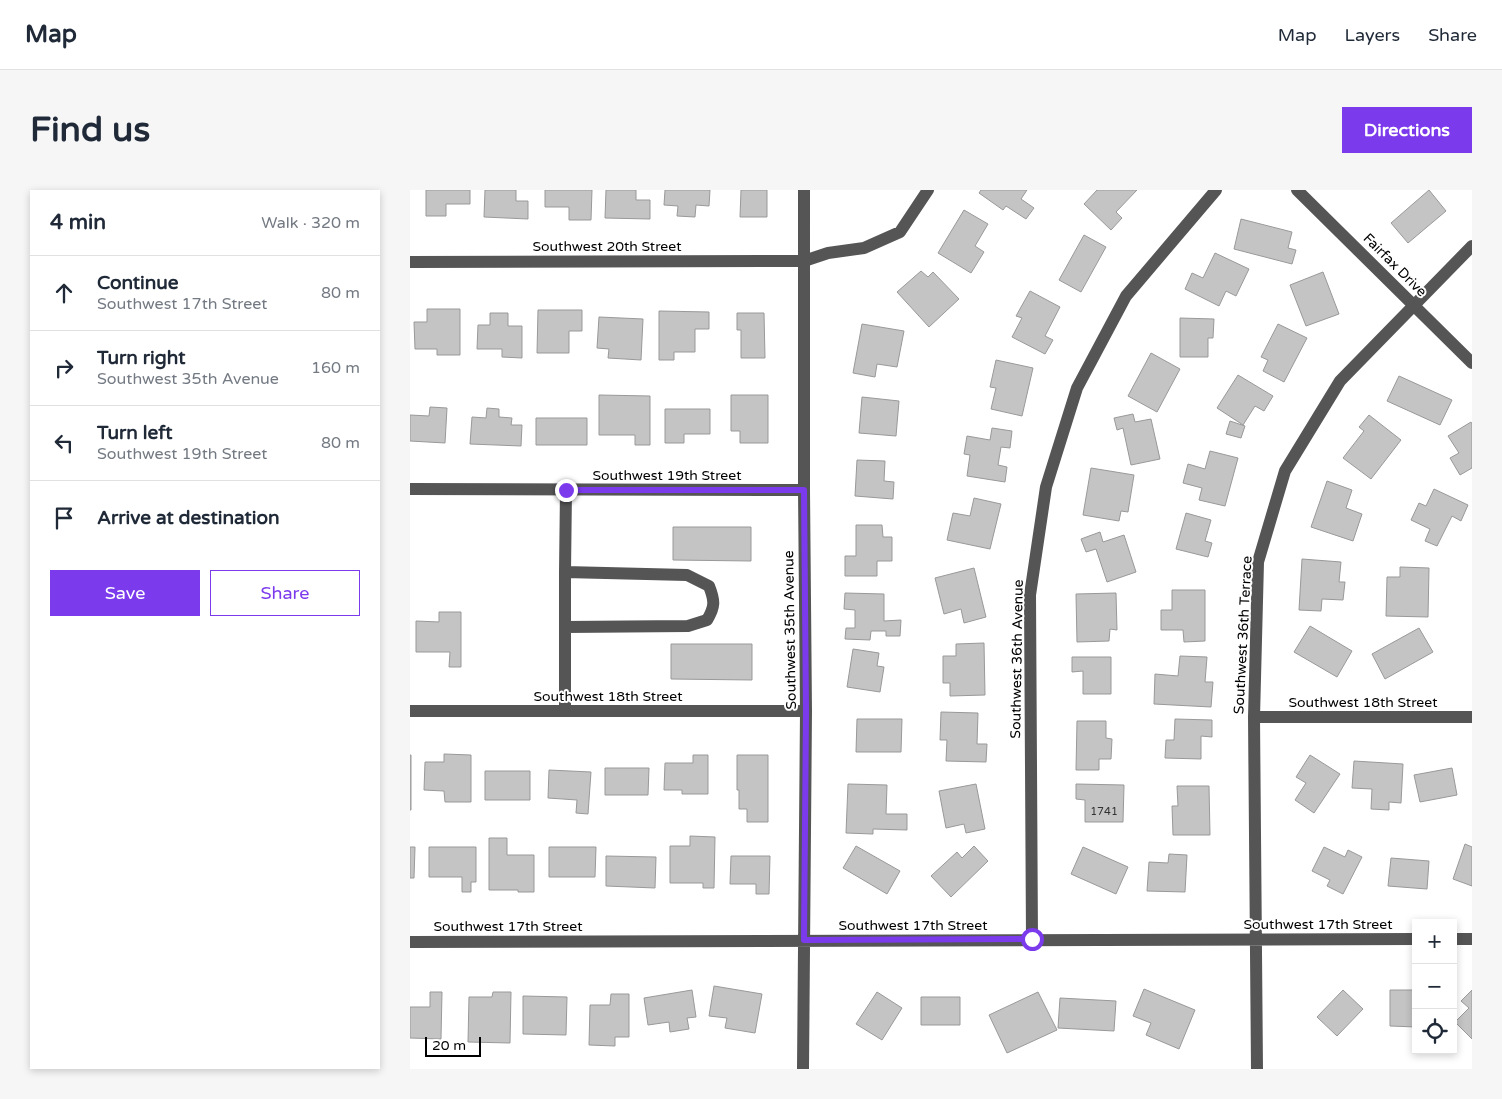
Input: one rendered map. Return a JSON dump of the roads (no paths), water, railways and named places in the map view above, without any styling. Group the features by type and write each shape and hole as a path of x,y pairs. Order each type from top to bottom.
{"street":[{"name":"Southwest 35th Avenue","path":"803,1069 806,711 804,190"},
{"name":"Southwest 20th Street","path":"410,262 804,261 828,253 864,248 900,232 928,190"},
{"name":"Southwest 36th Avenue","path":"1032,939 1030,595 1046,487 1077,388 1126,296 1216,190"},
{"name":"Fairfax Drive","path":"1297,190 1472,363"},
{"name":"Southwest 36th Terrace","path":"1257,1069 1254,717 1258,562 1285,471 1340,381 1472,246"},
{"name":"Southwest 19th Street","path":"410,489 804,490"},
{"path":"565,711 566,490"},
{"path":"565,572 687,575 709,586 714,598 713,610 707,620 688,626 565,628"},
{"name":"Southwest 18th Street","path":"410,712 806,711"},
{"name":"Southwest 18th Street","path":"1254,717 1472,717"},
{"name":"Southwest 17th Street","path":"410,942 1412,939"},
{"path":"1457,939 1472,939"}]}
